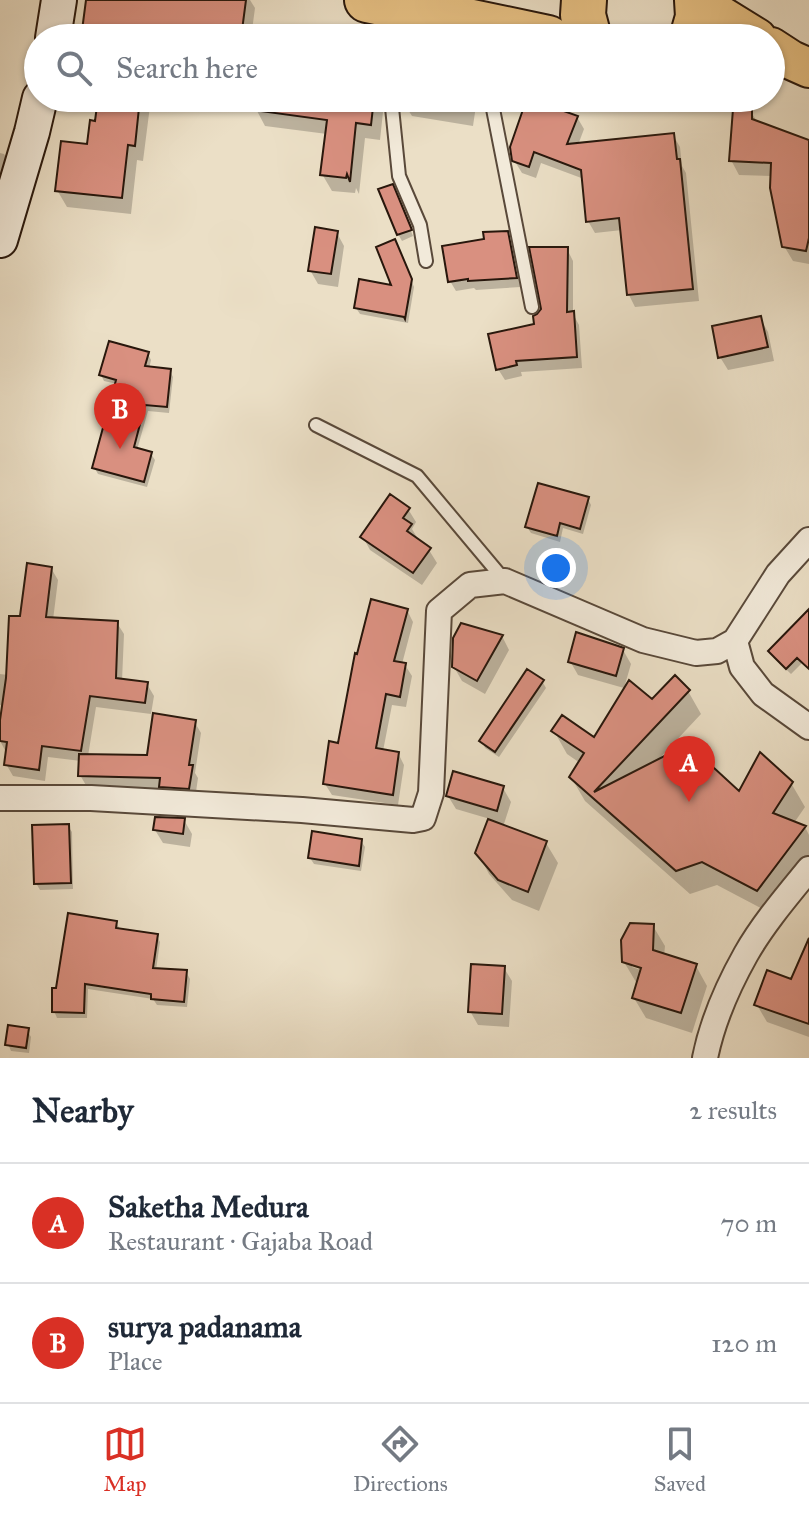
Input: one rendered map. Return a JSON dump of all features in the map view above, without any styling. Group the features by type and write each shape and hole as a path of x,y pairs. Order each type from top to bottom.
{"highway":[{"path":"696,24 698,0"},
{"path":"379,14 447,24"}],"main road":[{"path":"698,0 735,24"}],"street":[{"path":"55,24 59,0"},
{"path":"0,240 37,112"},
{"path":"0,798 91,798 302,810 413,820 423,818 431,793 439,611 470,585 505,581 643,640 696,653 717,651 735,641 778,574 809,540"},
{"path":"735,641 742,667 763,694 809,727"},
{"path":"705,1058 711,1030 746,953 809,869"}],"lane":[{"path":"392,112 399,176 420,225 426,261"},
{"path":"494,112 532,307"},
{"path":"316,425 417,476 505,581"}],"building":[{"path":"86,0 246,0 243,24 83,24"},
{"path":"96,112 139,112 135,146 128,145 122,198 55,191 61,141 87,144 90,120 95,121"},
{"path":"267,112 372,112 371,125 356,123 350,182 347,174 346,178 320,175 327,120"},
{"path":"522,112 567,112 578,116 567,144 674,133 677,159 680,159 693,289 627,295 619,218 586,222 581,170 534,152 529,167 512,161 510,147"},
{"path":"733,112 752,112 752,119 809,140 809,238 806,251 782,247 770,188 771,163 729,161"},
{"path":"393,184 412,230 397,235 378,189"},
{"path":"315,227 338,231 331,274 308,271"},
{"path":"508,231 517,278 448,282 442,246 484,239 483,232"},
{"path":"395,239 412,279 405,319 354,308 359,279 391,285 376,247"},
{"path":"529,247 568,247 567,312 574,311 577,357 516,361 517,365 496,370 488,334 534,324 533,316 541,309"},
{"path":"761,316 768,347 718,358 712,326"},
{"path":"109,341 149,352 145,366 171,369 167,407 145,405 134,447 152,452 144,482 92,468 116,380 99,375"},
{"path":"538,483 589,497 580,529 560,523 557,536 525,527"},
{"path":"390,494 410,508 403,518 412,524 407,531 431,548 413,573 360,537"},
{"path":"27,563 52,567 46,617 118,621 116,678 148,682 145,703 90,696 81,751 42,746 39,770 4,765 7,742 0,741 9,616 20,616"},
{"path":"371,599 408,609 394,661 406,663 400,697 386,694 376,748 399,752 393,795 323,784 329,741 338,743 355,653"},
{"path":"809,609 809,669 797,658 786,669 768,651"},
{"path":"461,623 503,635 477,681 452,667 453,638"},
{"path":"576,632 624,648 616,676 568,662"},
{"path":"527,669 544,680 495,752 479,741"},
{"path":"675,675 690,690 594,792 688,744 739,791 760,752 793,782 773,813 806,826 757,891 702,862 676,871 569,777 584,753 551,731 562,715 594,737 629,680 652,699"},
{"path":"153,713 196,720 189,765 193,765 189,789 159,787 160,778 78,776 79,754 147,755"},
{"path":"453,771 504,786 497,811 446,796"},
{"path":"155,817 185,818 183,834 153,830"},
{"path":"488,819 547,841 528,892 498,880 475,853"},
{"path":"69,824 71,883 34,884 32,825"},
{"path":"312,831 362,839 359,866 308,858"},
{"path":"68,913 117,921 116,928 158,934 153,968 187,970 184,1002 151,999 151,994 85,984 84,1013 52,1012 52,988 56,988"},
{"path":"630,923 654,924 653,950 697,964 681,1013 632,998 641,968 622,962 621,940"},
{"path":"809,938 809,1024 754,1005 767,970 791,979"},
{"path":"471,964 505,966 502,1014 468,1012"},
{"path":"8,1025 29,1028 26,1048 5,1045"}],"place":[{"name":"surya padanama","path":"120,449"},
{"name":"Saketha Medura","path":"689,802"}]}
